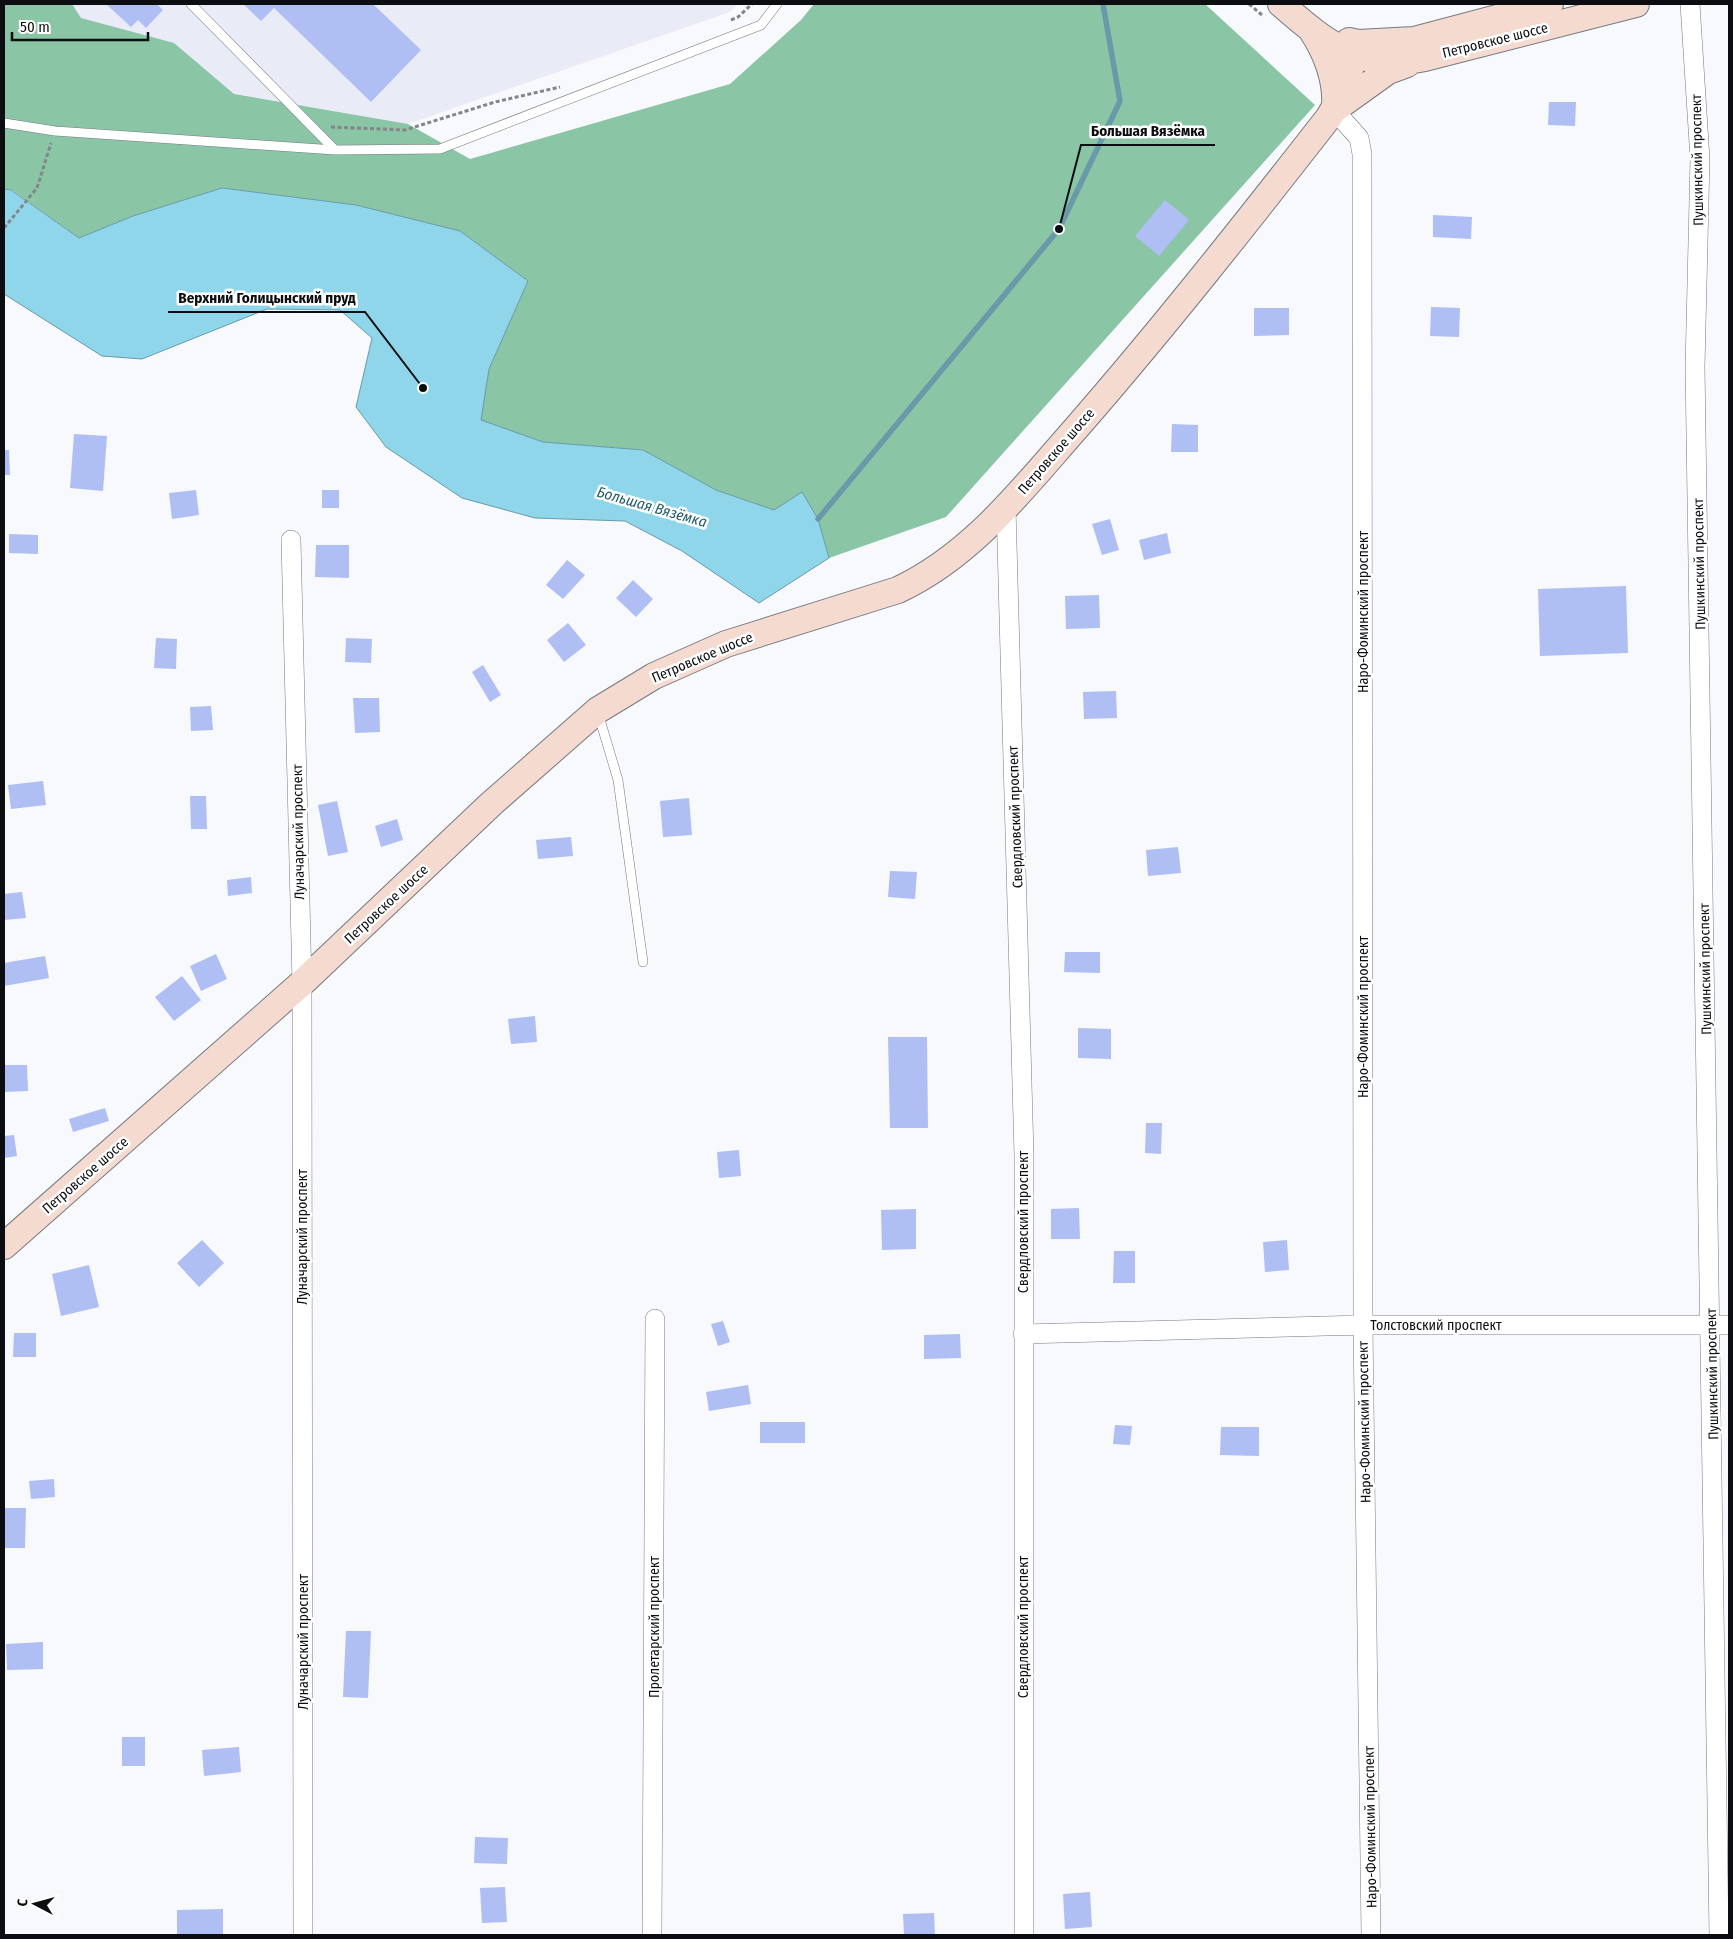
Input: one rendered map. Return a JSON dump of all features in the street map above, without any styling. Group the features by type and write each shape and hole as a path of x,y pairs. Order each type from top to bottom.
{"street":[{"name":"Петровское шоссе","path":"1281,4 1329,42 1356,49 1371,60 1392,62 1425,58 1636,4"},
{"name":"Петровское шоссе","path":"1356,49 1414,40 1550,4"},
{"name":"Пушкинский проспект","path":"1690,4 1700,159 1695,367 1720,1325 1720,1935"},
{"path":"1308,26 1323,49 1327,61 1335,92 1334,110"},
{"name":"Петровское шоссе","path":"4,1246 302,983 491,804 598,710 654,676 726,644 898,590 919,580 973,541 1006,508 1141,354 1334,110 1343,93 1356,49"},
{"path":"1334,110 1388,71 1425,58"},
{"name":"Наро-Фоминский проспект","path":"1334,110 1359,138 1362,154 1363,1325 1371,1935"},
{"name":"Свердловский проспект","path":"1006,508 1024,1155 1022,1334 1024,1935"},
{"name":"Луначарский проспект","path":"291,540 302,983 303,1935"},
{"name":"Пролетарский проспект","path":"652,1935 655,1319"},
{"name":"Толстовский проспект","path":"1022,1334 1363,1325 1720,1325"}],"lane":[{"path":"191,4 335,150"},
{"path":"4,123 55,131 335,150 440,149 761,25 776,4"},
{"path":"598,710 618,780 642,962"}],"path":[{"path":"730,21 738,17 752,4"},
{"path":"322,136 327,136 331,126 405,130 495,102 567,84"},
{"path":"4,228 38,188 55,131"}],"shaded area":[{"path":"4,4 737,4 730,12 408,124 4,85"}],"green space":[{"path":"4,4 72,4 81,18 174,43 234,94 408,124 470,159 730,84 801,20 814,4 1205,4 1315,105 946,517 829,558 818,519 774,510 716,490 643,450 543,442 480,420 489,369 528,281 460,231 356,205 222,188 133,216 79,238 12,190 4,189"}],"water":[{"path":"222,188 356,205 460,231 528,281 489,369 481,420 543,442 643,450 716,490 774,510 802,492 818,519 829,558 759,603 682,551 625,521 535,518 462,498 386,447 356,407 372,338 340,310 267,309 142,359 102,356 4,294 4,189 11,190 79,238 133,216"}],"building":[{"path":"108,4 157,4 163,10 146,28 138,20 131,27"},
{"path":"243,4 373,4 421,50 371,102 274,8 261,21"},
{"path":"1549,102 1576,102 1575,126 1548,125"},
{"path":"1165,200 1189,220 1159,256 1135,236"},
{"path":"1433,215 1472,217 1471,239 1433,237"},
{"path":"1431,307 1460,308 1459,337 1430,336"},
{"path":"1254,308 1289,308 1289,335 1254,336"},
{"path":"1172,424 1198,425 1198,452 1171,452"},
{"path":"74,434 107,436 103,491 70,488"},
{"path":"4,450 9,450 10,475 4,475"},
{"path":"196,490 199,515 172,519 169,493"},
{"path":"322,490 339,490 339,508 322,508"},
{"path":"1110,519 1119,550 1102,555 1092,524"},
{"path":"1167,533 1171,553 1144,560 1139,540"},
{"path":"9,534 38,535 38,554 9,553"},
{"path":"316,545 349,545 349,578 315,577"},
{"path":"567,560 585,575 563,599 546,585"},
{"path":"633,580 653,599 636,617 616,598"},
{"path":"1626,586 1628,653 1540,656 1538,589"},
{"path":"1099,595 1100,628 1066,629 1065,596"},
{"path":"568,623 586,645 564,662 547,640"},
{"path":"156,638 177,639 176,669 154,668"},
{"path":"346,638 372,639 371,663 345,662"},
{"path":"483,665 501,695 490,702 472,672"},
{"path":"1116,691 1117,718 1084,719 1083,692"},
{"path":"353,698 379,698 380,732 355,733"},
{"path":"211,706 213,730 191,731 190,707"},
{"path":"43,781 46,805 11,809 8,785"},
{"path":"190,796 206,796 207,829 191,829"},
{"path":"689,798 692,835 663,837 660,801"},
{"path":"337,801 348,852 328,856 318,805"},
{"path":"397,819 403,840 381,847 375,826"},
{"path":"571,837 573,856 538,859 536,840"},
{"path":"1178,847 1181,873 1148,876 1146,850"},
{"path":"890,871 917,872 915,899 888,897"},
{"path":"251,877 252,893 228,896 227,880"},
{"path":"22,892 26,918 4,920 4,894"},
{"path":"1065,952 1100,952 1100,973 1064,972"},
{"path":"216,954 227,979 201,991 190,966"},
{"path":"45,956 49,978 4,986 4,963"},
{"path":"182,976 201,1000 174,1021 155,997"},
{"path":"535,1016 537,1042 511,1044 508,1019"},
{"path":"1078,1028 1111,1029 1111,1059 1078,1058"},
{"path":"888,1037 927,1037 928,1128 890,1128"},
{"path":"4,1065 27,1065 28,1091 4,1092"},
{"path":"105,1108 109,1121 73,1132 69,1119"},
{"path":"1146,1123 1162,1123 1161,1154 1145,1153"},
{"path":"14,1135 17,1156 4,1158 4,1136"},
{"path":"739,1150 741,1176 719,1178 717,1152"},
{"path":"1079,1208 1080,1239 1051,1239 1051,1209"},
{"path":"916,1209 916,1249 882,1250 881,1210"},
{"path":"202,1240 224,1263 199,1287 177,1263"},
{"path":"1287,1240 1289,1270 1265,1272 1263,1242"},
{"path":"1114,1251 1135,1251 1135,1283 1113,1283"},
{"path":"89,1265 99,1307 61,1316 52,1274"},
{"path":"723,1321 730,1342 718,1346 711,1324"},
{"path":"14,1333 36,1333 36,1357 13,1357"},
{"path":"960,1334 961,1358 924,1359 924,1335"},
{"path":"748,1385 751,1404 709,1411 706,1392"},
{"path":"760,1422 805,1422 805,1443 760,1443"},
{"path":"1115,1425 1132,1426 1130,1445 1113,1444"},
{"path":"1221,1427 1259,1427 1259,1456 1220,1455"},
{"path":"54,1479 55,1497 31,1499 29,1481"},
{"path":"4,1508 26,1508 25,1548 4,1548"},
{"path":"346,1631 371,1631 368,1698 343,1697"},
{"path":"43,1642 43,1669 7,1670 6,1644"},
{"path":"122,1737 145,1737 145,1766 122,1766"},
{"path":"239,1747 241,1772 204,1776 202,1750"},
{"path":"475,1837 508,1838 507,1864 474,1863"},
{"path":"505,1887 507,1922 482,1923 480,1888"},
{"path":"1090,1892 1092,1927 1065,1929 1063,1894"},
{"path":"223,1909 223,1935 177,1935 177,1910"},
{"path":"934,1913 935,1935 904,1935 903,1914"}],"waterway":[{"name":"Большая Вязёмка","path":"818,519 1059,229 1120,101 1103,4"}],"place":[{"name":"Большая Вязёмка","path":"1059,229"},
{"name":"Верхний Голицынский пруд","path":"423,388"}]}
